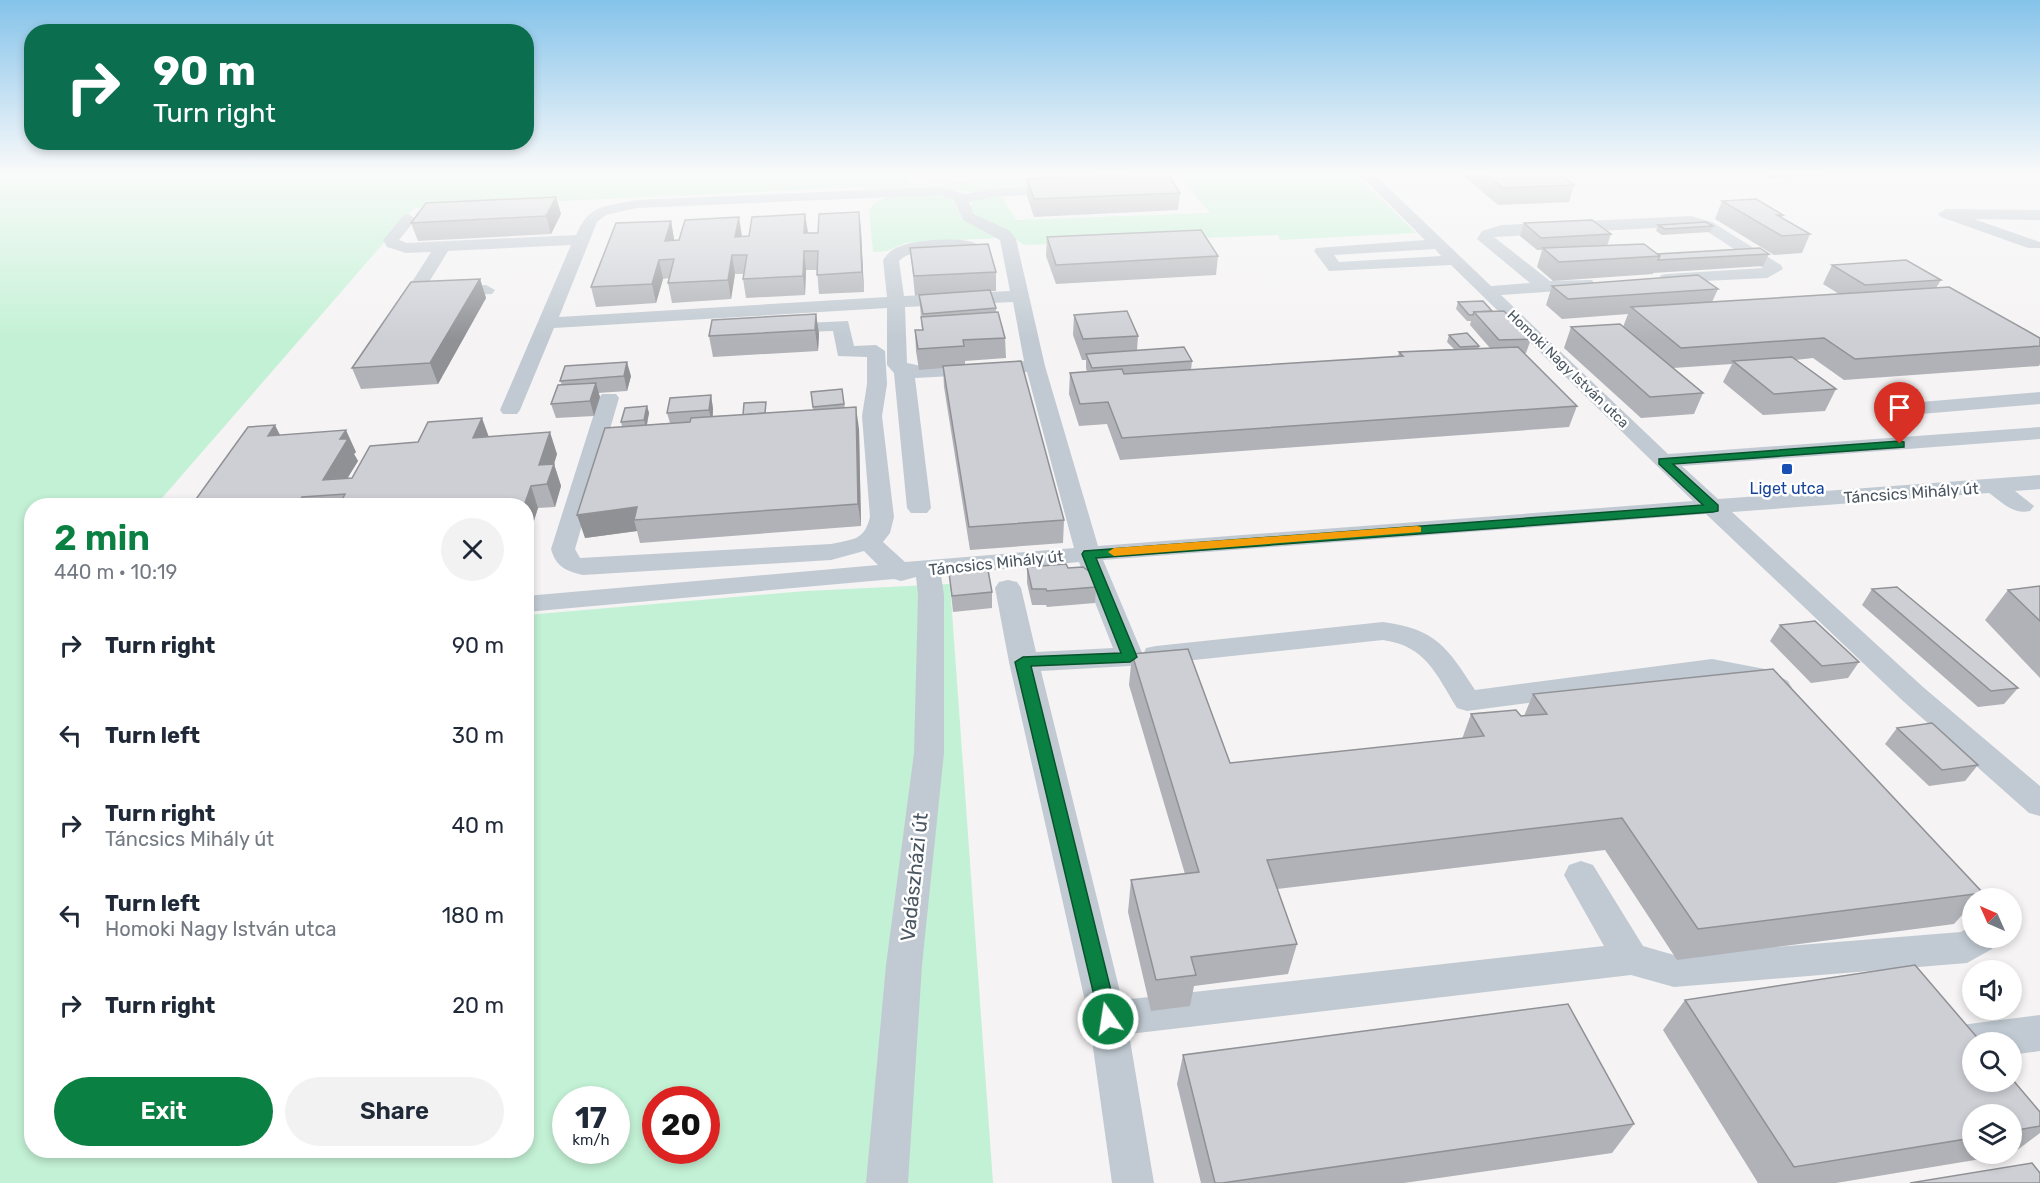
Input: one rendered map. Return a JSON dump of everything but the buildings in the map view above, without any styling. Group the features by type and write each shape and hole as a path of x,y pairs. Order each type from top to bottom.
{"street":[{"path":"400,229 391,240 393,244 406,248 581,240"},
{"path":"510,410 587,229"},
{"path":"994,229 1004,234 1010,245 1035,366 1088,554 1130,657"},
{"name":"Homoki Nagy István utca","path":"1424,229 1487,291 1549,341 1663,461 1713,508 1913,693 2040,804"},
{"path":"1516,229 1488,234 1485,239 1546,287"},
{"path":"1651,280 1767,273 1775,269 1714,229"},
{"path":"1991,229 2034,244"},
{"path":"1439,244 1322,251 1335,267 1455,260"},
{"path":"1010,245 929,246 903,250 891,260 896,302 897,365 904,371 926,373 1035,366"},
{"path":"442,247 414,293 486,290"},
{"path":"1487,291 1604,283"},
{"path":"547,323 1020,296"},
{"path":"609,398 608,439 563,549 565,560 571,565 583,567 831,552 869,542 878,533 882,517 872,416 877,384 876,351 845,352 842,325 764,330"},
{"path":"904,371 919,508"},
{"path":"1897,410 2040,398"},
{"path":"849,418 872,416"},
{"path":"1663,461 2040,433"},
{"name":"Táncsics Mihály út","path":"534,603 901,573 1088,554 2040,482"},
{"path":"1994,486 2022,506"},
{"path":"869,542 901,573"},
{"name":"Vadászházi út","path":"886,1183 904,965 929,753 931,596 928,570"},
{"path":"1008,588 1023,662 1108,1019 1133,1183"},
{"path":"1023,662 1130,657 1383,631 1406,633 1430,645 1467,701 1712,669 1748,672 1765,678 1802,710"},
{"path":"1581,875 1631,959"},
{"path":"1108,1019 1631,959 1674,971 1962,947"},
{"path":"1945,1045 2040,1034"}],"green space":[{"path":"0,229 396,229 162,498 24,498 24,1158 534,1158 534,614 806,591 950,584 993,1183 0,1183"},
{"path":"871,229 980,229 996,238 905,243 887,251 873,252"},
{"path":"997,229 1412,229 1416,233 1280,240 1278,235 1024,245"}],"slow traffic":[{"path":"1114,552 1417,530"}],"place":[{"name":"Liget utca","path":"1787,469"}],"route":[{"path":"1108,1019 1023,662 1130,657 1088,554 1713,508 1663,461 1900,444"}]}
